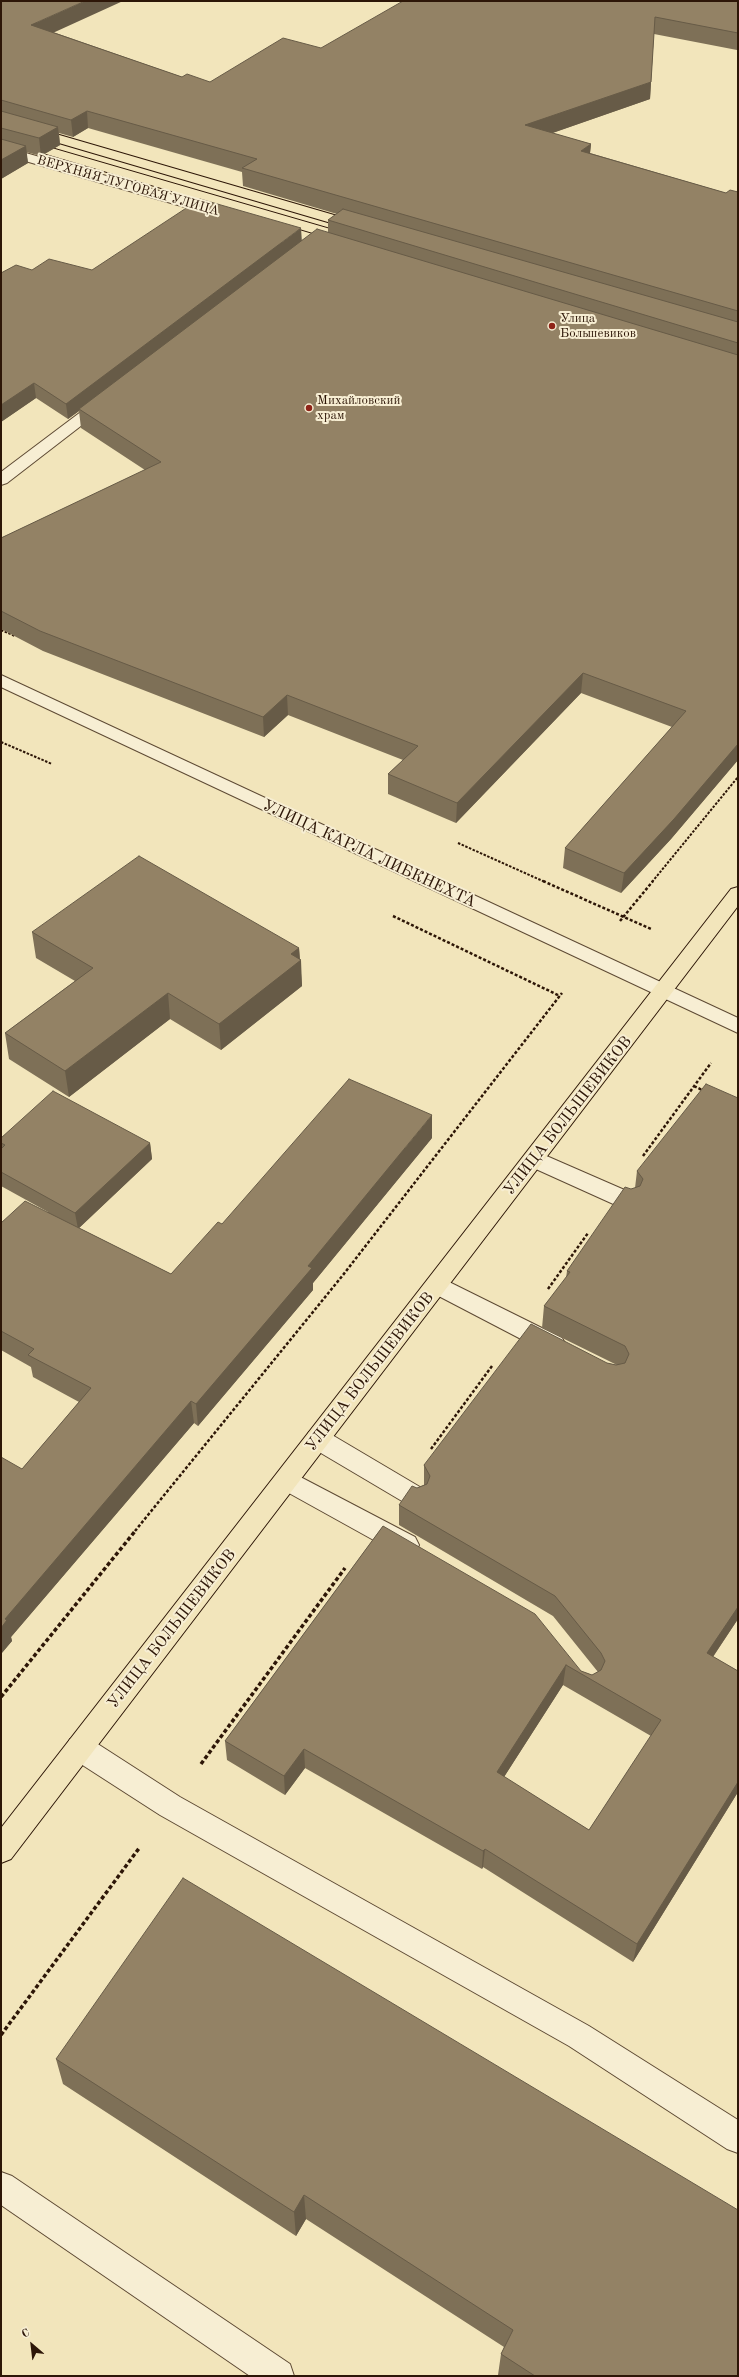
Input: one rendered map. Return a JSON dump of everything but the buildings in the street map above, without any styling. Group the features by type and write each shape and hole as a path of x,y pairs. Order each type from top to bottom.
{"main road":[{"name":"ВЕРХНЯЯ ЛУГОВАЯ УЛИЦА","path":"1,122 371,230"},
{"name":"УЛИЦА БОЛЬШЕВИКОВ","path":"1,1850 535,1159 738,893"}],"street":[{"name":"ВЕРХНЯЯ ЛУГОВАЯ УЛИЦА","path":"1,150 230,216"},
{"path":"325,232 340,221"},
{"path":"1,480 112,396"},
{"name":"УЛИЦА КАРЛА ЛИБКНЕХТА","path":"1,680 590,958 738,1026"},
{"path":"535,1159 628,1201"},
{"path":"437,1285 571,1354"},
{"path":"318,1439 416,1497"},
{"path":"287,1480 423,1555"},
{"path":"80,1748 170,1806 579,2036 738,2138"},
{"path":"1,2187 278,2376"}],"path":[{"path":"1,630 22,640"},
{"path":"1,742 52,764"},
{"path":"1,1697 343,1275 590,958 738,777"},
{"path":"451,840 623,917 697,948"},
{"path":"392,915 560,996"},
{"path":"694,1086 706,1092"}],"tram line":[{"path":"43,145 339,231"},
{"path":"34,151 210,203"},
{"path":"291,227 321,236"}],"place":[{"name":"Улица Большевиков","path":"552,326"},
{"name":"Михайловский храм","path":"309,408"}]}
